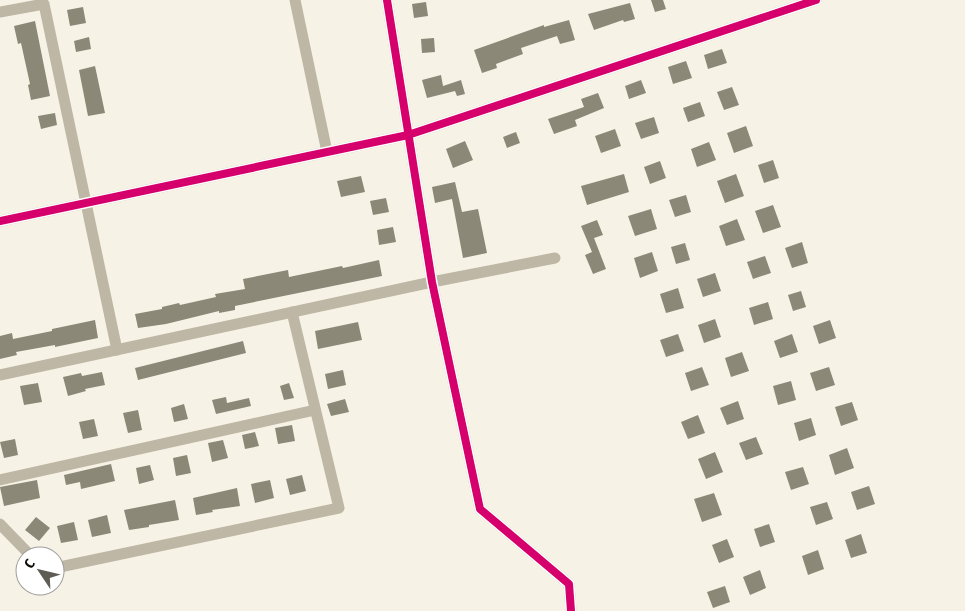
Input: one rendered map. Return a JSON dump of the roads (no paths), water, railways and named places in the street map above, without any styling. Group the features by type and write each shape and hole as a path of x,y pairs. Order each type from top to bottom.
{"street":[{"path":"294,0 327,152"},
{"path":"387,0 432,282 480,510 569,584 571,611"},
{"path":"0,221 408,135 816,0"},
{"path":"0,12 44,4 117,350"},
{"path":"0,375 432,282 555,258"},
{"path":"65,566 339,508 292,312"},
{"path":"0,480 315,410"},
{"path":"0,524 21,546"}]}
